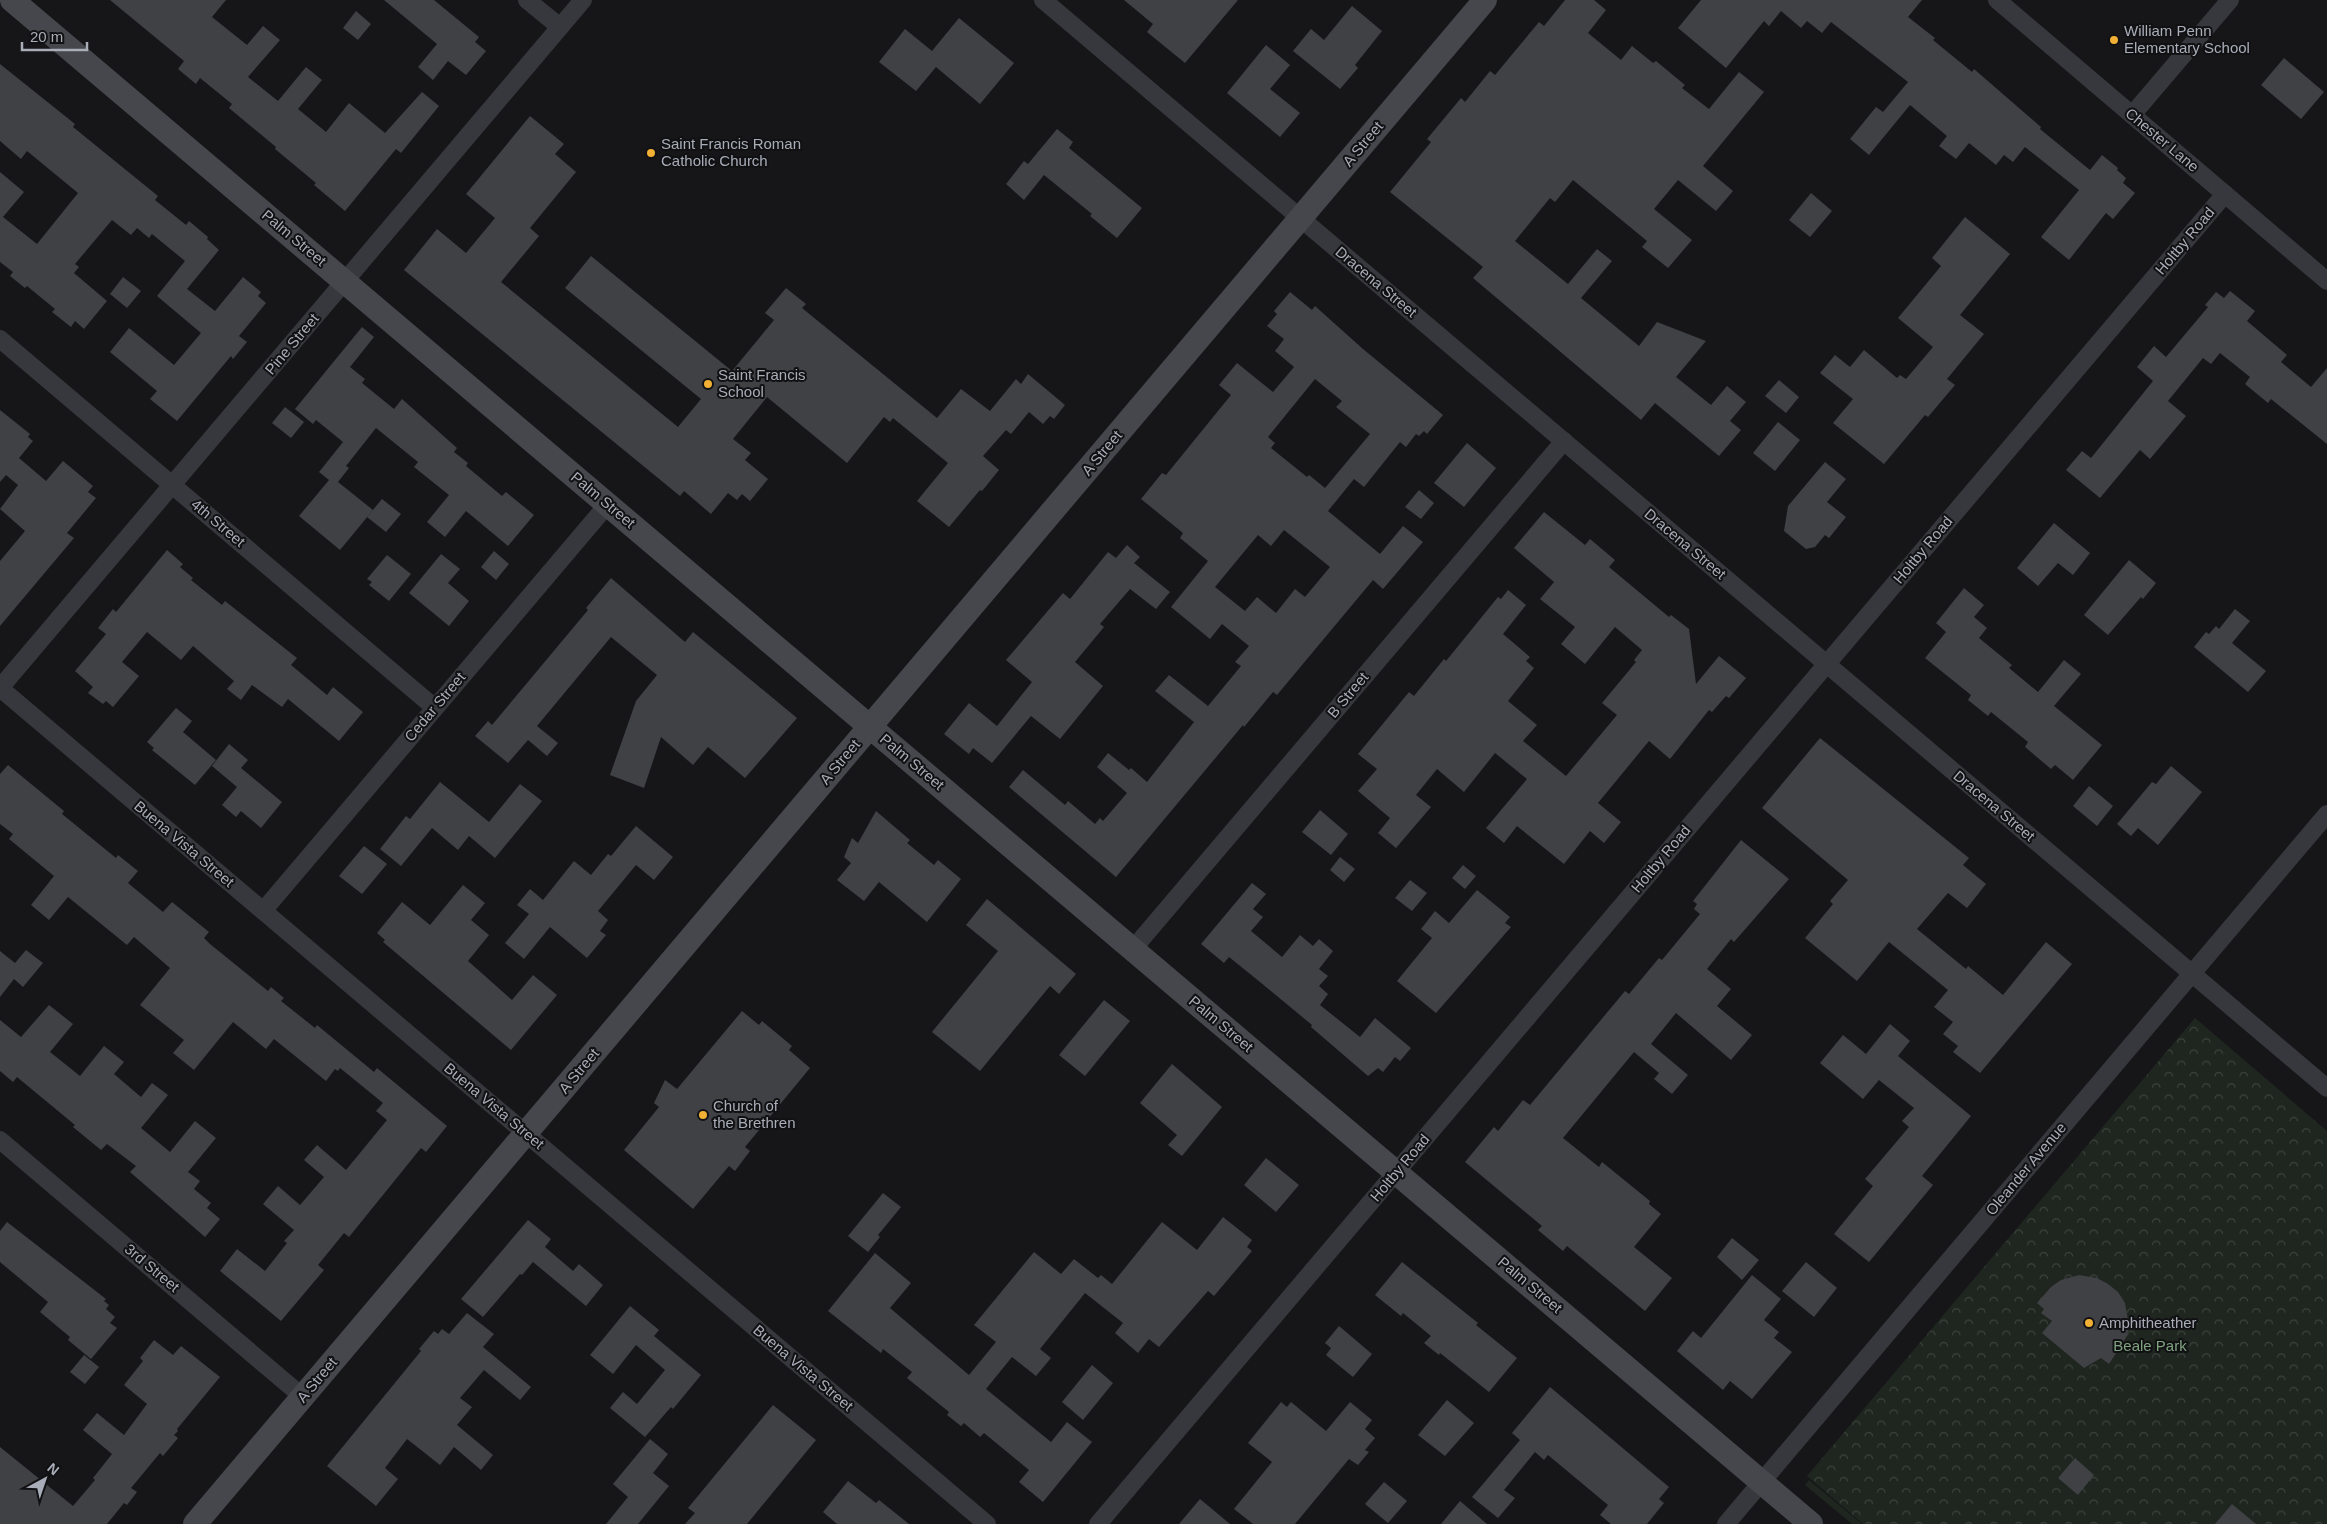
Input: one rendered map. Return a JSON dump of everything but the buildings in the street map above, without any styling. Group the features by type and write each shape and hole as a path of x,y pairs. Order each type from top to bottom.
{"street":[{"name":"Palm Street","path":"12,0 1811,1524"},
{"path":"527,0 560,28"},
{"name":"Pine Street","path":"0,688 583,0"},
{"name":"Dracena Street","path":"1043,0 2327,1088"},
{"name":"A Street","path":"195,1524 1485,0"},
{"name":"Chester Lane","path":"1996,0 2327,281"},
{"path":"2132,115 2230,0"},
{"name":"Holtby Road","path":"1098,1524 2225,194"},
{"name":"4th Street","path":"0,339 435,708"},
{"name":"B Street","path":"1133,950 1564,441"},
{"name":"Cedar Street","path":"263,911 608,504"},
{"name":"Buena Vista Street","path":"0,688 987,1524"},
{"name":"Oleander Avenue","path":"1726,1524 2327,814"},
{"name":"3rd Street","path":"0,1140 303,1397"}],"green space":[{"name":"Beale Park","path":"2195,1018 2327,1131 2327,1524 1863,1524 1807,1476"},
{"path":"1809,1480 1862,1524 1852,1524 1805,1485"}],"place":[{"name":"William Penn Elementary School","path":"2114,40"},
{"name":"Saint Francis Roman Catholic Church","path":"651,153"},
{"name":"Saint Francis School","path":"708,384"},
{"name":"Church of the Brethren","path":"703,1115"},
{"name":"Amphitheather","path":"2089,1323"}]}
